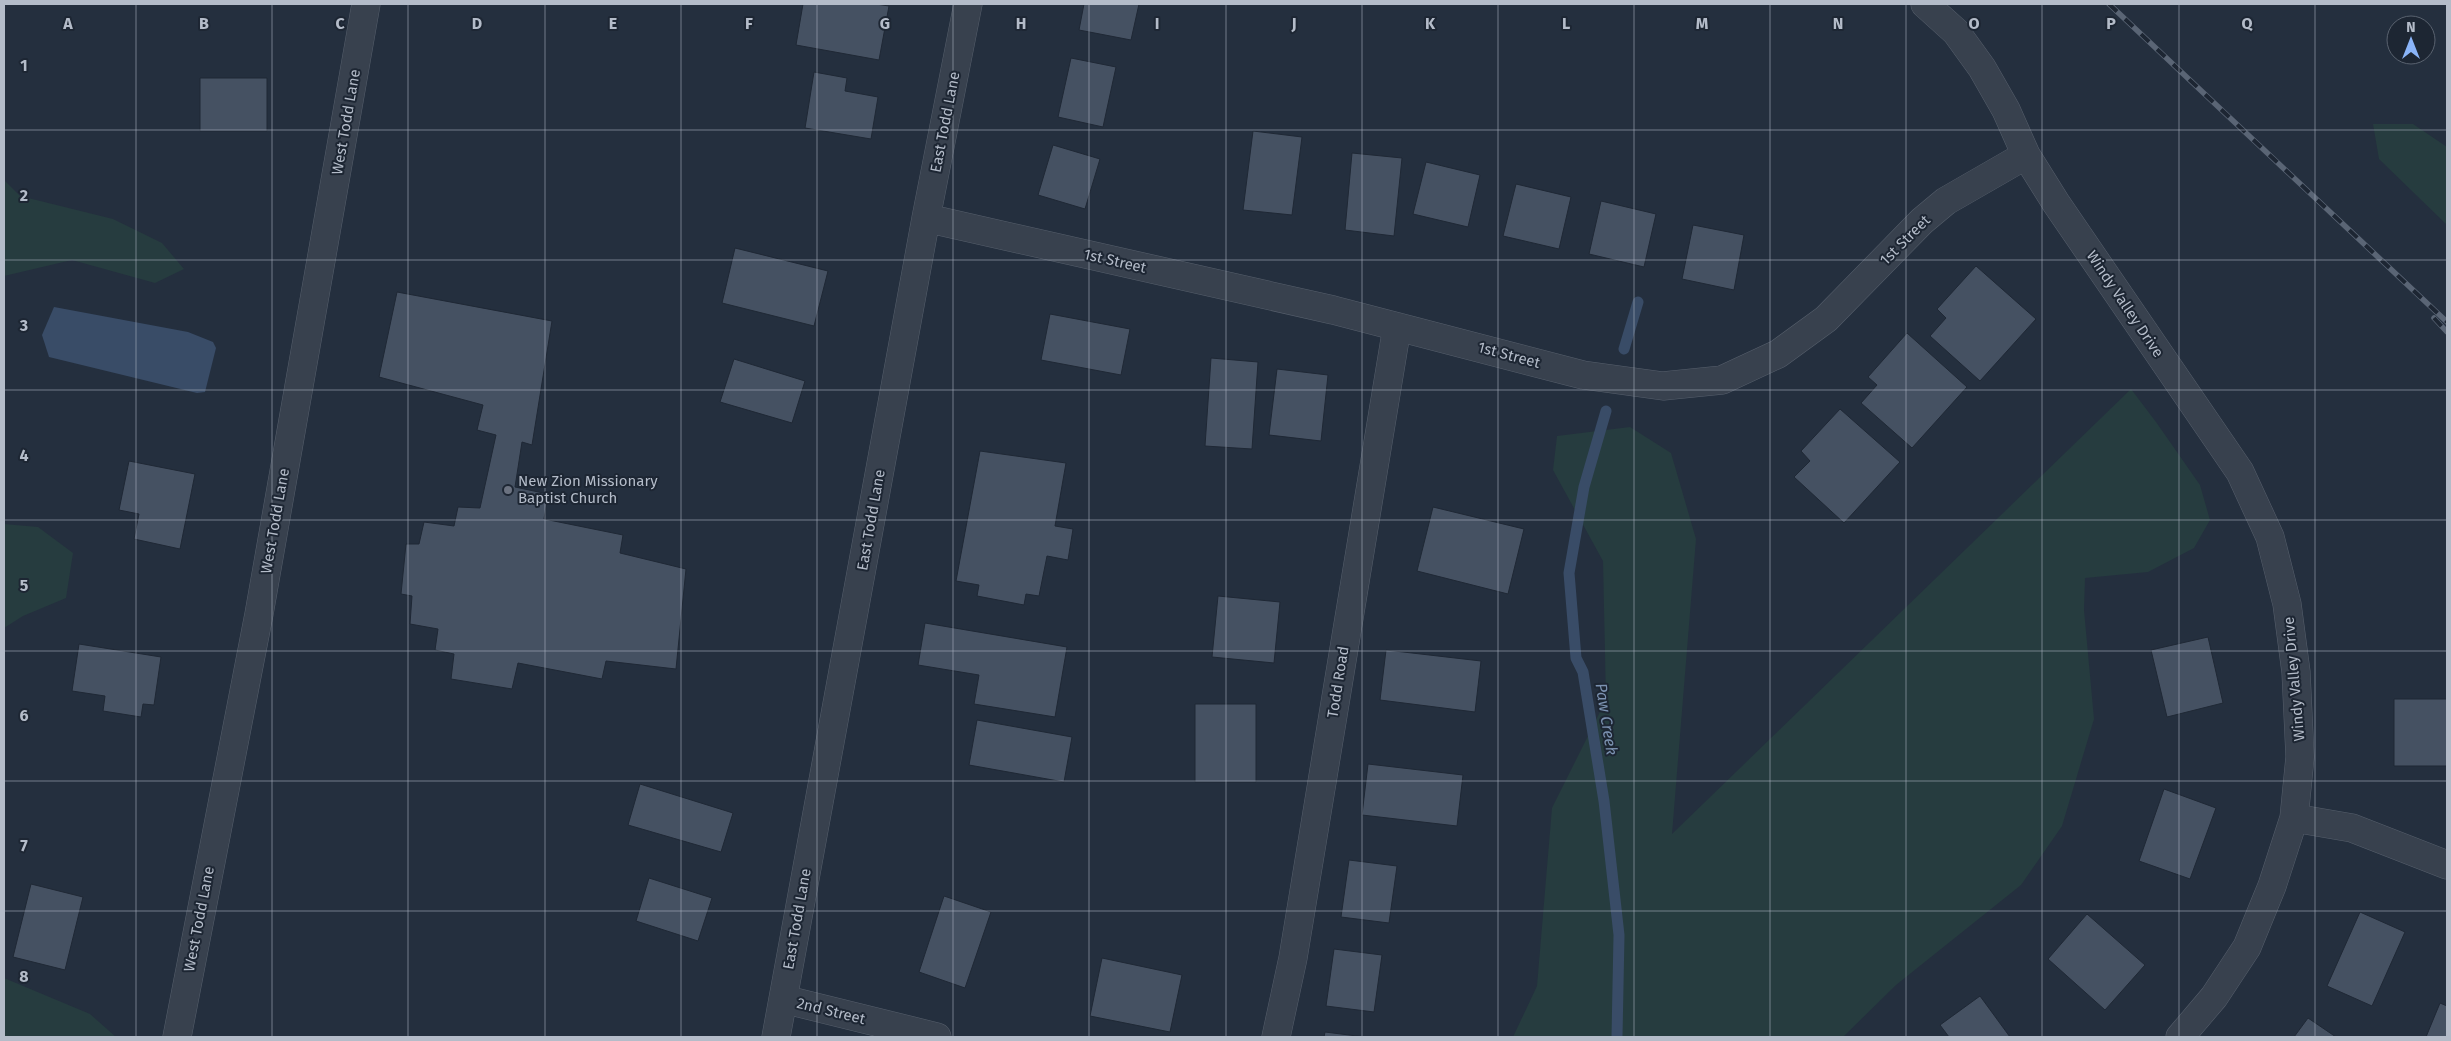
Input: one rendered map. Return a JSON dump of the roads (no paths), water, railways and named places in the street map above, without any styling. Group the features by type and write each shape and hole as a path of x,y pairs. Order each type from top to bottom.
{"street":[{"name":"West Todd Lane","path":"177,1037 261,604 366,4"},
{"name":"East Todd Lane","path":"776,1037 926,218 968,4"},
{"name":"Windy Valley Drive","path":"1925,4 1956,32 1982,68 2006,110 2026,155 2056,203 2240,472 2270,537 2287,604 2296,672 2300,757 2294,818 2272,886 2247,947 2214,997 2180,1037"},
{"name":"1st Street","path":"926,218 1397,327 1583,375 1663,386 1722,380 1778,354 1826,319 1922,221 1946,201 2026,155"},
{"name":"Todd Road","path":"1276,1037 1293,958 1397,327"},
{"path":"2294,818 2352,828 2447,865"},
{"name":"2nd Street","path":"783,999 937,1037"}],"water":[{"path":"54,307 188,332 213,342 216,348 205,392 197,393 49,357 42,335"}],"waterway":[{"name":"Paw Creek","path":"1624,349 1638,302"},
{"name":"Paw Creek","path":"1606,411 1584,487 1569,573 1576,658 1583,672 1604,801 1619,935 1617,1037"}],"railway":[{"path":"2109,4 2447,322"},
{"path":"2434,318 2447,332"}],"place":[{"name":"New Zion Missionary Baptist Church","path":"508,490"}]}
